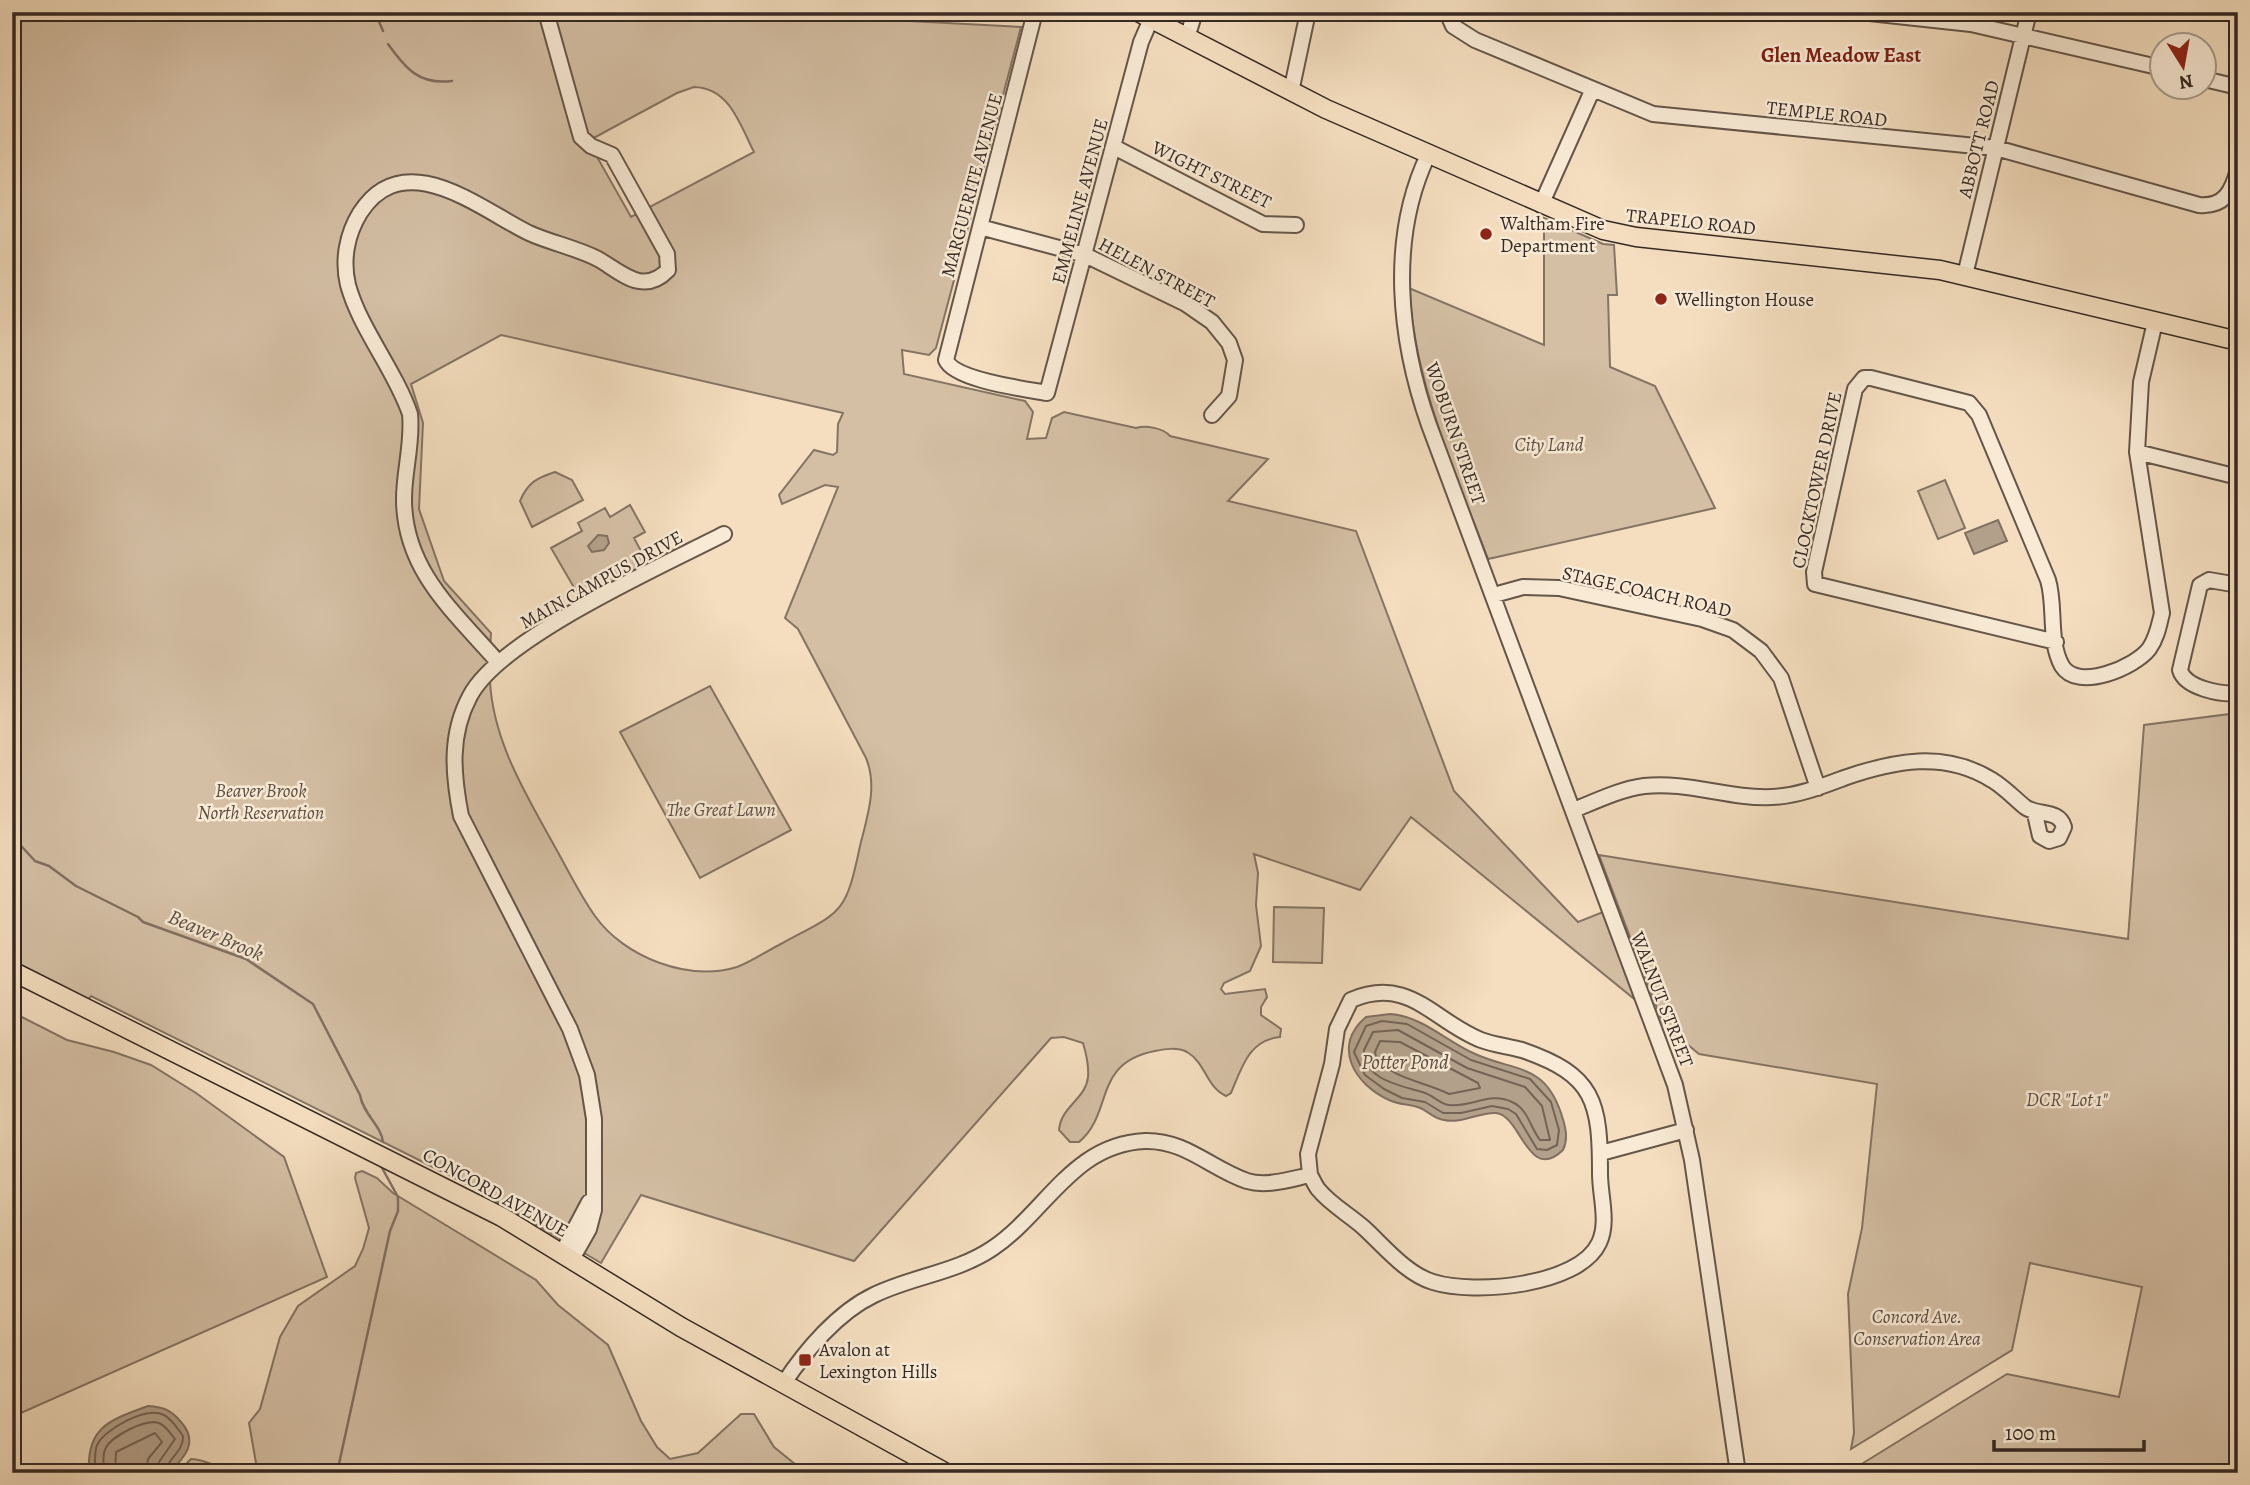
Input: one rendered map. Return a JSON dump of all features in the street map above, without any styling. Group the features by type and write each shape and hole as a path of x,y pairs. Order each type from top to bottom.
{"main road":[{"name":"TRAPELO ROAD","path":"1144,16 1291,92 1428,155 1541,205 1619,234 1886,262 1965,275 2238,341"},
{"name":"CONCORD AVENUE","path":"12,971 408,1167 567,1256 681,1327 946,1473"}],"street":[{"path":"546,12 581,137 591,146 612,155 669,262 663,276 636,282 597,258 532,234 441,185 420,182 401,185 376,197 363,208 349,237 346,251 348,285 410,414 412,430 404,496 410,545 434,590 497,661 470,696 461,719 454,746 454,780 461,816 579,1052 594,1119 592,1221 567,1256"},
{"name":"MARGUERITE AVENUE","path":"1035,12 946,360 949,367 963,374 1047,393"},
{"path":"1187,38 1195,12"},
{"path":"1291,92 1308,12"},
{"name":"TEMPLE ROAD","path":"1447,12 1453,26 1463,34 1632,107 1672,117 1996,148 2199,205 2211,206 2222,202 2234,185 2238,169"},
{"path":"1860,12 1971,24 2148,65"},
{"name":"ABBOTT ROAD","path":"1965,275 2029,12"},
{"name":"EMMELINE AVENUE","path":"1047,393 1114,147 1141,42 1144,16"},
{"path":"2218,82 2238,87"},
{"path":"1541,205 1592,91"},
{"name":"WIGHT STREET","path":"1114,147 1263,224 1296,225"},
{"name":"WOBURN STREET","path":"1428,155 1417,182 1405,240 1402,280 1406,330 1424,414 1480,558"},
{"name":"HELEN STREET","path":"980,227 1085,255 1186,304 1220,330 1235,360 1234,381 1224,406 1212,415"},
{"name":"CLOCKTOWER DRIVE","path":"2056,642 1815,584 1817,558 1855,389 1859,382 1871,377 1963,399 1979,415 2046,572 2054,598 2056,642 2063,667 2069,673 2093,676 2133,665 2150,647 2162,613 2137,452 2141,382 2155,322"},
{"path":"2137,452 2238,477"},
{"name":"MAIN CAMPUS DRIVE","path":"497,661 573,614 724,534"},
{"name":"WALNUT STREET","path":"1480,558 1668,1061 1686,1130 1738,1473"},
{"path":"2238,586 2208,580 2200,585 2180,670 2190,684 2228,694 2238,693"},
{"name":"STAGE COACH ROAD","path":"1494,595 1523,587 1559,588 1702,620 1740,635 1761,652 1781,678 1818,788"},
{"path":"1574,810 1644,786 1682,787 1753,797 1787,796 1818,788 1884,764 1936,761 1963,767 1992,780 2035,814"},
{"path":"1388,991 1407,996 1432,1009 1481,1040 1559,1063 1584,1086 1595,1107 1601,1153 1604,1223 1600,1242 1588,1259 1558,1276 1473,1286 1431,1282 1388,1251 1328,1199 1317,1188 1310,1175 1308,1154 1332,1064 1337,1029 1344,1012 1351,1000 1388,991"},
{"path":"1601,1153 1686,1130"},
{"path":"784,1384 824,1334 872,1296 961,1267 993,1248 1094,1154 1118,1145 1146,1141 1174,1145 1250,1182 1276,1182 1310,1175"}],"green space":[{"name":"Beaver Brook North Reservation","path":"12,12 883,12 890,20 1021,27 936,348 929,355 902,350 904,374 1025,401 1033,412 1027,439 1046,438 1052,418 1064,412 1136,428 1154,428 1170,436 1268,459 1228,501 1356,531 1454,791 1578,922 1603,912 1638,1002 1411,817 1360,890 1254,854 1258,873 1256,905 1261,946 1250,971 1224,983 1221,989 1225,994 1265,989 1267,997 1261,1007 1261,1015 1281,1029 1280,1037 1261,1043 1248,1056 1231,1093 1226,1096 1219,1092 1198,1062 1183,1050 1167,1049 1135,1057 1121,1066 1112,1077 1090,1130 1079,1142 1070,1142 1059,1130 1064,1115 1086,1085 1087,1060 1083,1043 1064,1037 1051,1038 854,1261 641,1195 601,1263 471,1186 91,996 88,1000 12,961","holes":["694,87 706,89 725,101 754,152 631,217 588,141 677,93","501,335 843,413 838,424 837,452 833,455 814,450 779,495 782,504 825,485 838,487 785,618 798,629 866,758 871,780 868,813 850,887 837,910 816,925 737,967 718,971 678,968 640,954 607,931 584,900 523,788 497,726 490,675 491,633 444,581 419,509 423,423 411,384"]},
{"name":"City Land","path":"1544,218 1603,244 1614,245 1617,295 1608,295 1610,367 1655,386 1715,508 1488,559 1428,392 1419,358 1409,288 1544,345"},
{"path":"555,472 572,480 583,500 532,527 520,501 526,489 534,482"},
{"path":"1945,480 1965,528 1938,539 1918,491"},
{"path":"630,505 645,532 634,538 649,566 583,603 551,548 582,531 578,523 605,508 610,517"},
{"name":"The Great Lawn","path":"710,686 791,830 700,878 620,732"},
{"name":"DCR \"Lot 1\"","path":"2238,713 2238,1473 1864,1473 1860,1465 2007,1374 2119,1397 2142,1287 2030,1263 2012,1350 1851,1449 1854,1433 1848,1294 1862,1228 1877,1084 1699,1054 1663,1024 1599,855 2128,939 2144,725"},
{"path":"1274,907 1324,908 1322,963 1273,962"},
{"path":"12,1012 67,1040 151,1065 196,1093 284,1157 327,1277 12,1417"},
{"path":"362,1171 377,1178 393,1193 536,1280 558,1305 608,1345 641,1421 657,1447 670,1459 698,1453 741,1414 754,1414 774,1447 806,1473 251,1473 256,1463 249,1423 260,1409 280,1337 298,1306 355,1266 363,1249 369,1228 355,1178 356,1173"},
{"path":"191,1459 207,1462 235,1473 177,1473"}],"water":[{"path":"1998,520 2007,541 1974,554 1965,533"},
{"path":"598,535 607,536 609,543 604,550 592,552 588,546"},
{"name":"Potter Pond","path":"1390,1014 1412,1019 1473,1053 1536,1077 1546,1085 1561,1113 1566,1136 1563,1150 1551,1158 1541,1159 1533,1154 1512,1124 1496,1113 1444,1120 1420,1108 1393,1102 1366,1085 1352,1064 1350,1040 1366,1017"},
{"path":"148,1406 170,1412 186,1429 189,1436 188,1449 180,1461 169,1473 89,1473 89,1457 96,1435 112,1421"}],"waterway":[{"path":"375,12 383,31"},
{"path":"388,44 407,68 422,78 452,81"},
{"name":"Beaver Brook","path":"12,836 35,861 49,866 76,886 143,922 246,959 313,1004 383,1142"},
{"name":"Beaver Brook","path":"337,1473 390,1231 398,1211 398,1197 381,1166"}],"place":[{"name":"Waltham Fire Department","path":"1486,234"},
{"name":"Wellington House","path":"1661,299"},
{"name":"Avalon at Lexington Hills","path":"805,1360"}],"district":[{"name":"Glen Meadow East","path":"1841,55"}],"park label":[{"name":"Concord Ave. Conservation Area","path":"1917,1327"}]}
